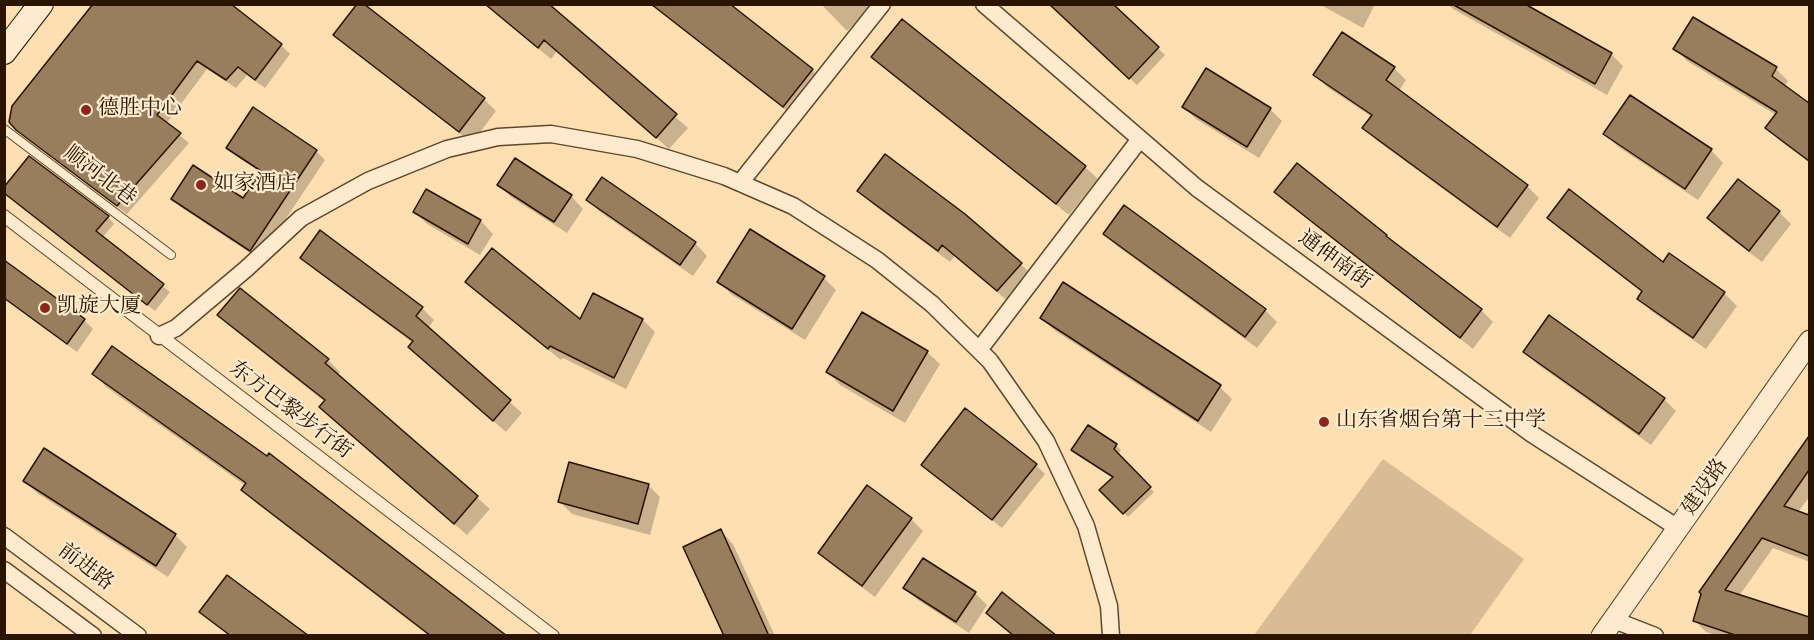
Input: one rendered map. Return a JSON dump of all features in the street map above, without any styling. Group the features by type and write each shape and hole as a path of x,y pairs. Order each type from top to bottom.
{"main road":[{"path":"4,52 41,4"}],"street":[{"path":"740,183 882,4"},
{"name":"通伸南街","path":"984,4 1197,188 1532,434 1678,528"},
{"path":"159,336 176,328 237,277 301,218 368,181 447,149 498,136 550,134 637,148 740,183 793,206 877,260 932,304 990,361 1046,441 1086,526 1108,606 1111,636"},
{"path":"979,350 1140,139"},
{"name":"东方巴黎步行街","path":"4,216 553,636"},
{"name":"建设路","path":"1608,628 1809,341"},
{"name":"前进路","path":"4,536 138,636"},
{"path":"4,570 93,636"},
{"path":"1608,628 1655,636"}],"lane":[{"name":"顺河北巷","path":"4,129 171,255"}],"shaded area":[{"path":"1383,459 1524,559 1470,635 1254,635"}],"building":[{"name":"德胜中心","path":"93,4 231,4 282,44 255,80 238,67 226,80 197,61 157,115 181,133 117,206 16,130 9,122 12,106"},
{"path":"357,4 364,4 485,98 459,132 333,35"},
{"path":"485,4 549,4 677,114 656,138 544,40 538,48"},
{"path":"651,4 730,4 813,69 783,107"},
{"path":"1049,4 1113,4 1159,47 1129,79"},
{"path":"1452,4 1525,4 1612,53 1595,84"},
{"path":"1693,17 1777,67 1772,76 1809,103 1809,161 1765,128 1777,112 1673,49"},
{"path":"902,19 1086,166 1056,204 871,57"},
{"path":"1342,32 1395,67 1386,80 1528,185 1497,227 1362,128 1372,115 1313,75"},
{"path":"1206,68 1271,108 1247,147 1182,107"},
{"path":"1630,95 1712,149 1685,189 1603,134"},
{"name":"如家酒店","path":"253,107 317,150 250,251 171,199 193,165 243,198 261,171 226,148"},
{"path":"885,154 965,214 1022,263 997,291 942,245 938,251 857,191"},
{"path":"29,156 109,216 96,231 164,284 147,305 4,193 4,187"},
{"path":"515,158 572,195 554,222 497,185"},
{"path":"1297,163 1386,236 1482,309 1460,338 1274,192"},
{"path":"602,177 696,242 680,265 586,200"},
{"path":"1738,179 1780,211 1749,251 1707,218"},
{"path":"426,189 481,220 468,244 413,212"},
{"path":"1569,189 1663,262 1669,253 1725,292 1693,338 1637,299 1642,291 1547,218"},
{"path":"1124,205 1266,309 1245,337 1103,234"},
{"path":"750,229 825,276 792,329 717,282"},
{"path":"320,230 423,307 416,316 511,400 493,421 408,347 413,341 300,258"},
{"path":"492,248 580,319 593,293 643,319 614,378 550,346 548,349 465,282"},
{"name":"凯旋大厦","path":"4,260 85,319 67,344 4,298"},
{"path":"1063,282 1221,385 1198,421 1040,318"},
{"path":"240,288 329,359 325,363 478,496 454,524 319,407 325,400 217,315"},
{"path":"862,312 928,351 893,411 826,372"},
{"path":"1549,315 1665,398 1639,434 1523,352"},
{"path":"112,346 267,456 269,453 507,636 431,636 241,490 246,483 92,374"},
{"path":"965,408 1037,464 992,520 921,465"},
{"path":"1088,425 1117,444 1114,449 1151,487 1123,514 1099,490 1113,477 1071,450"},
{"path":"1809,436 1809,470 1784,506 1809,515 1809,556 1762,538 1725,590 1809,617 1809,636 1738,636 1693,621 1701,594 1699,592"},
{"path":"44,448 176,534 156,566 23,481"},
{"path":"569,462 649,484 638,524 558,502"},
{"path":"867,485 912,518 862,586 818,553"},
{"path":"721,529 769,636 724,636 683,547"},
{"path":"923,558 976,592 956,622 903,588"},
{"path":"227,575 309,636 231,636 199,612"},
{"path":"1002,592 1057,636 1014,636 986,613"}],"place":[{"name":"德胜中心","path":"86,110"},
{"name":"如家酒店","path":"201,185"},
{"name":"凯旋大厦","path":"45,308"},
{"name":"山东省烟台第十三中学","path":"1324,422"}]}
